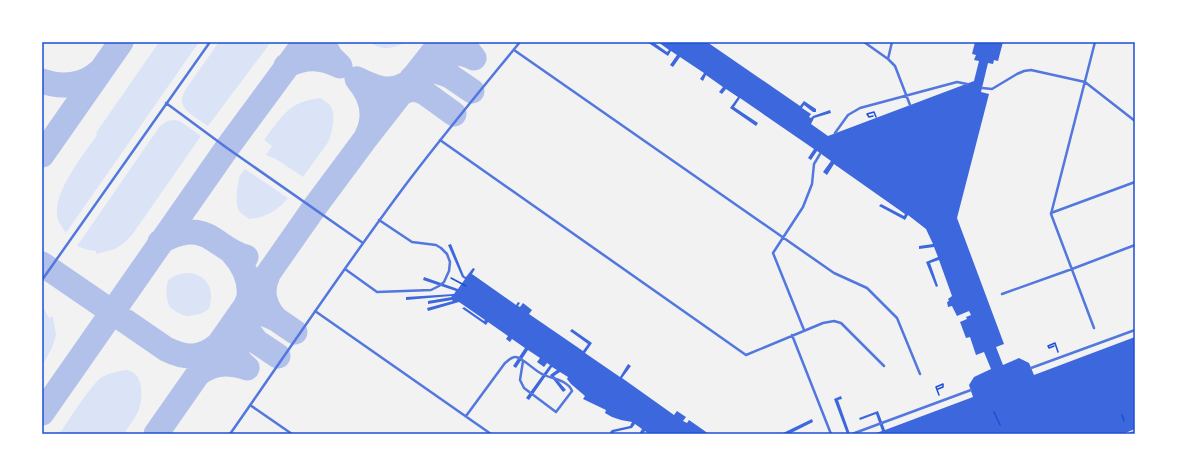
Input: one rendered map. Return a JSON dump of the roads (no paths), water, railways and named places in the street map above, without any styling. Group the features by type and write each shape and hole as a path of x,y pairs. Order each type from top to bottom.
{"street":[{"path":"1131,434 1135,433"}],"lane":[{"path":"42,280 210,42"},
{"path":"230,434 379,220 440,140 520,42"},
{"path":"864,42 888,58 895,66 910,104"},
{"path":"888,58 892,42"},
{"path":"1094,328 1051,214 1095,42"},
{"path":"514,50 834,273 867,288 897,318 920,374"},
{"path":"982,88 992,89 1017,74 1031,70 1085,82 1135,121"},
{"path":"835,133 848,116 860,108 957,82 967,84"},
{"path":"166,104 363,243"},
{"path":"440,140 746,355 804,330 823,323 834,321 841,323 884,366"},
{"path":"804,330 772,253 803,208 812,184 814,164 820,154"},
{"path":"1051,214 1135,182"},
{"path":"345,269 377,292 431,290 444,282 449,271 450,262 447,254 441,248 436,245 412,242 379,220"},
{"path":"1002,294 1135,245"},
{"path":"315,311 491,434"},
{"path":"1031,368 1135,330"},
{"path":"792,335 831,434"},
{"path":"466,416 505,363 516,356 523,361 540,374 565,383 570,387 572,391 556,412 524,388 520,380 523,361"},
{"path":"852,434 971,390"},
{"path":"250,405 292,434"}]}
